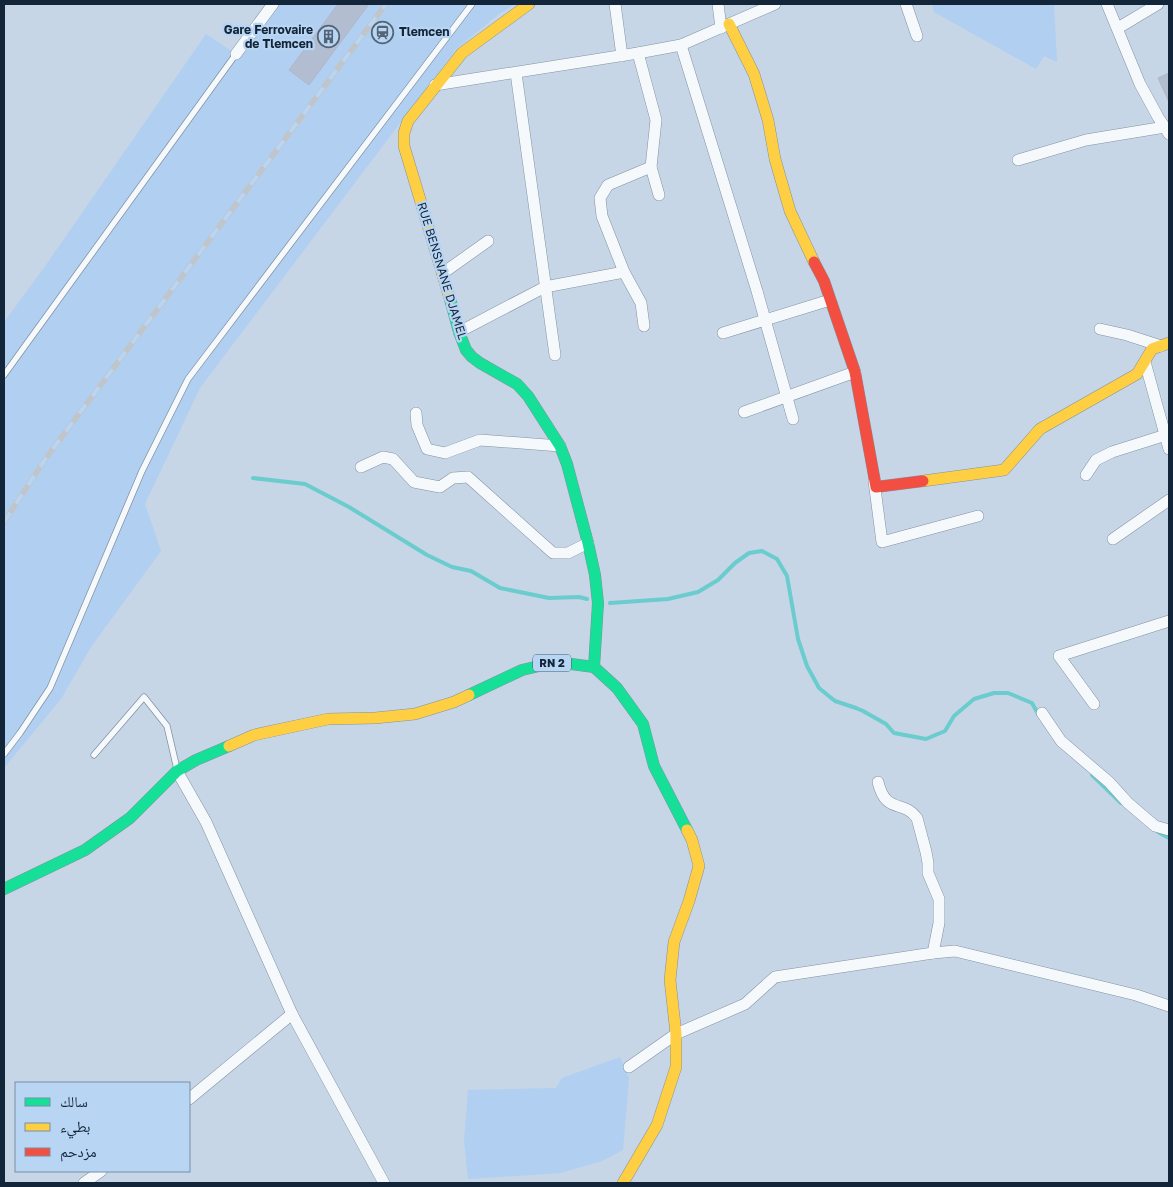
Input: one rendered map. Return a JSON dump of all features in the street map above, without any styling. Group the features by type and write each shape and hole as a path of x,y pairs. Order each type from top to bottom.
{"main road":[{"name":"RUE BENSNANE DJAMEL","path":"529,4 462,53 408,121 404,133 404,146 466,350 480,364 517,384 528,396 560,446 567,464 595,575 598,603 594,667"},
{"path":"725,26 754,74 768,120 775,159 790,211 824,281 855,372 876,487 1004,470 1040,429 1066,416 1137,374 1152,349 1165,345"},
{"name":"RN 2","path":"4,889 84,850 130,818 177,771 196,760 254,736 328,718 375,718 414,714 454,702 522,670 556,662 594,667"},
{"path":"594,667 617,688 643,724 654,766 692,840 700,866 674,942 670,980 676,1034 676,1067 657,1125 623,1183"}],"street":[{"path":"236,54 273,4"},
{"path":"615,4 622,56"},
{"path":"718,4 725,26"},
{"path":"435,85 681,45 775,4"},
{"path":"906,4 917,36"},
{"path":"1018,160 1086,140 1166,127 1140,84 1107,4"},
{"path":"1118,28 1158,4"},
{"path":"681,45 793,419"},
{"path":"638,53 656,120 651,167 659,195"},
{"path":"516,73 555,355"},
{"path":"644,326 641,302 624,272 602,216 600,198 608,185 651,167"},
{"path":"443,273 488,241"},
{"path":"459,332 545,287 624,272"},
{"path":"723,333 830,300"},
{"path":"1100,329 1165,345"},
{"path":"1145,362 1167,435 1169,448"},
{"path":"744,412 855,372"},
{"path":"416,413 417,425 427,449 445,452 480,440 560,446"},
{"path":"1086,475 1096,460 1112,452 1167,435"},
{"path":"361,466 383,457 393,459 414,482 440,487 453,478 468,477 553,553 568,553 588,543"},
{"path":"873,474 882,542 978,516"},
{"path":"1113,539 1169,500"},
{"path":"1094,704 1059,656 1169,620"},
{"path":"1042,713 1061,741 1109,782 1128,803 1156,826 1169,830"},
{"path":"177,771 206,822 292,1014 384,1183"},
{"path":"878,782 880,791 887,801 895,806 908,809 917,818 926,852 928,873 939,899 939,923 933,953"},
{"path":"629,1067 676,1034 744,1004 775,977 933,953 955,951 1169,1006"},
{"path":"190,1097 292,1014"},
{"path":"84,1183 100,1172"}],"lane":[{"path":"4,754 50,688 142,470 188,379 472,4"},
{"path":"4,375 236,54"},
{"path":"94,755 144,697 167,726 177,771"}],"shaded area":[{"path":"273,4 515,4 499,14 456,49 200,388 145,504 161,551 91,647 61,699 4,768 4,322 46,265 206,34 236,54"},
{"path":"932,4 1054,4 1057,62 1044,56 1036,69 934,12"},
{"path":"620,1057 629,1078 623,1150 602,1161 560,1173 468,1179 464,1141 468,1090 556,1088 562,1078"}],"building":[{"name":"Gare Ferrovaire de Tlemcen","path":"338,4 369,4 309,85 289,70"},
{"path":"1169,73 1169,102 1158,78"}],"waterway":[{"path":"253,478 305,484 349,507 427,555 452,567 471,571 500,588 549,598 579,597 587,599"},
{"path":"610,603 668,599 698,592 718,580 735,563 749,553 762,551 777,559 787,576 798,639 807,666 819,688 835,701 863,711 886,724 894,733 926,739 945,731 954,716 974,699 994,693 1008,693 1032,703 1038,714"},
{"path":"1092,775 1121,803"},
{"path":"1158,832 1169,838"}],"railway":[{"path":"4,522 46,458 386,4"}],"traffic: fast":[{"path":"450,299 466,350 480,363 517,384 528,396 560,446 567,464 595,575 598,603 594,667"},
{"path":"469,695 522,670 556,662 594,667 617,688 643,724 654,766 687,830"},
{"path":"4,889 85,850 130,818 177,771 196,760 229,746"}],"traffic: slow":[{"path":"450,299 404,146 404,133 408,121 462,53 529,4"},
{"path":"729,24 754,74 768,120 775,159 790,211 814,262"},
{"path":"923,481 1004,470 1040,429 1137,374 1152,349 1169,343"},
{"path":"229,746 254,735 328,719 375,718 415,714 454,702 469,695"},
{"path":"623,1183 657,1125 676,1067 676,1034 670,980 674,942 699,866 692,840 687,830"}],"traffic: jam":[{"path":"814,262 824,281 855,372 876,487 923,481"}],"place":[{"name":"Tlemcen","path":"383,32"},
{"name":"Gare Ferrovaire de Tlemcen","path":"329,37"}]}
